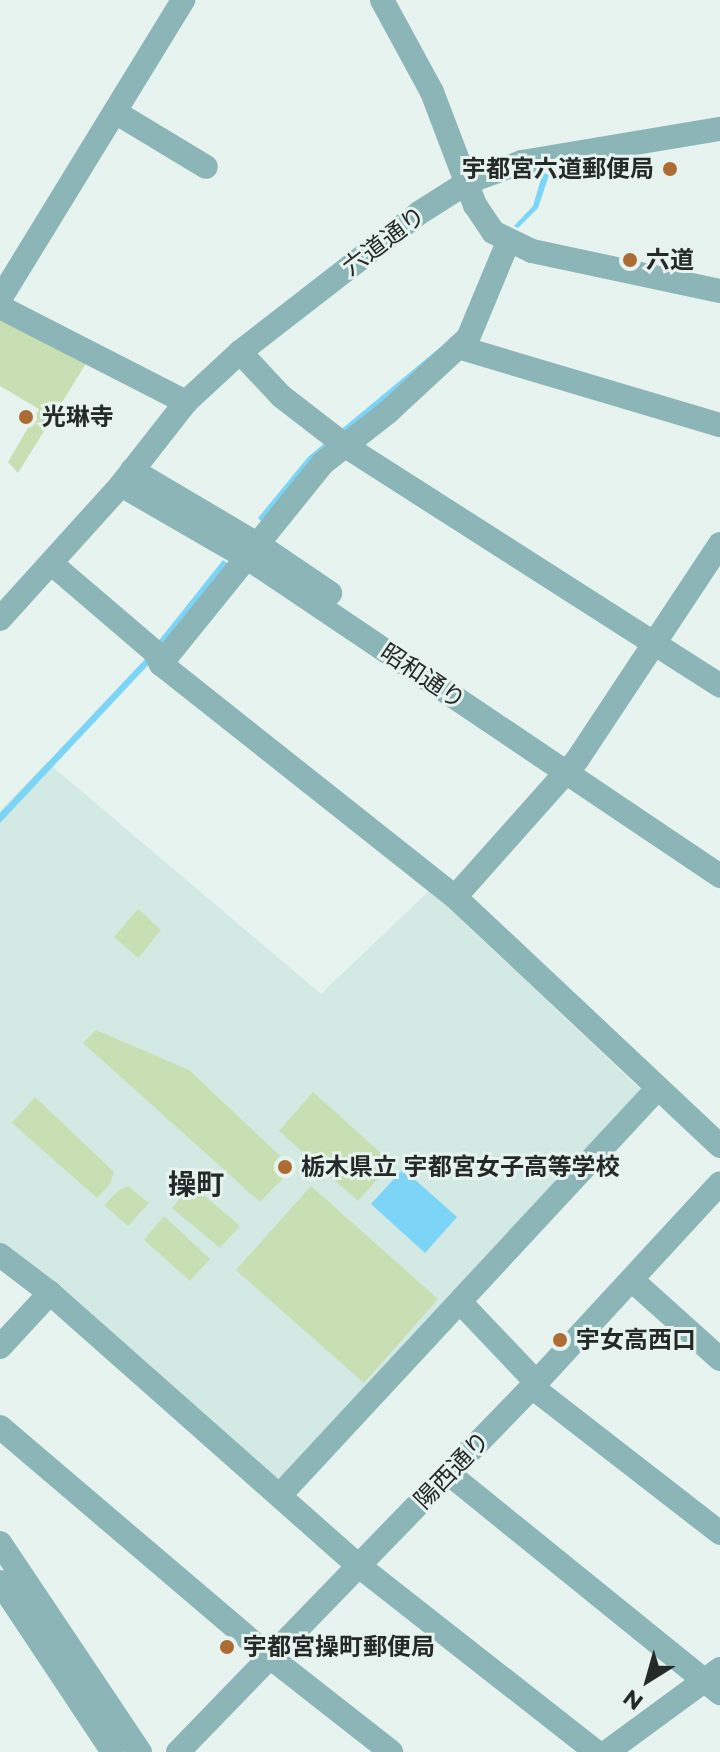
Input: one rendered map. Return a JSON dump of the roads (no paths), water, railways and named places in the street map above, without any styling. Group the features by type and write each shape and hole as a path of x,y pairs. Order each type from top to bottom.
{"street":[{"path":"0,299 183,0"},
{"path":"382,0 432,92 481,218 508,242 532,251 720,291"},
{"path":"115,112 206,167"},
{"name":"六道通り","path":"0,619 126,478 186,402 240,352 419,213 468,182 544,157 720,129"},
{"path":"161,664 323,463 347,447 468,338 508,242"},
{"path":"0,307 186,402"},
{"path":"458,347 720,425"},
{"path":"240,352 281,396 347,447 720,686"},
{"name":"昭和通り","path":"126,478 254,552 572,766 720,857"},
{"path":"455,897 572,766 657,643 720,544"},
{"path":"52,564 154,651 161,664 455,897 720,1146"},
{"name":"昭和通り","path":"572,766 720,876"},
{"path":"280,1495 658,1088"},
{"name":"陽西通り","path":"178,1752 717,1192"},
{"path":"0,1255 50,1293 359,1566 596,1752"},
{"path":"633,1281 720,1359"},
{"path":"0,1347 50,1293"},
{"path":"461,1303 534,1385 720,1533"},
{"path":"0,1427 270,1657 391,1752"},
{"path":"448,1473 715,1681 607,1752"},
{"path":"0,1543 140,1752"},
{"path":"0,1582 113,1752"}],"water":[{"path":"543,172 549,175 538,208 518,228 514,226 533,206"},
{"path":"443,345 449,349 261,521 258,518 308,457"},
{"path":"223,560 228,564 161,646 157,643"},
{"path":"148,656 151,662 0,823 0,813"},
{"path":"403,1169 457,1217 425,1253 371,1204"}],"place":[{"name":"宇都宮六道郵便局","path":"670,169"},
{"name":"六道","path":"630,260"},
{"name":"光琳寺","path":"26,417"},
{"name":"栃木県立 宇都宮女子高等学校","path":"285,1167"},
{"name":"宇女高西口","path":"560,1340"},
{"name":"宇都宮操町郵便局","path":"227,1647"}],"district":[{"name":"操町","path":"196,1184"}]}
